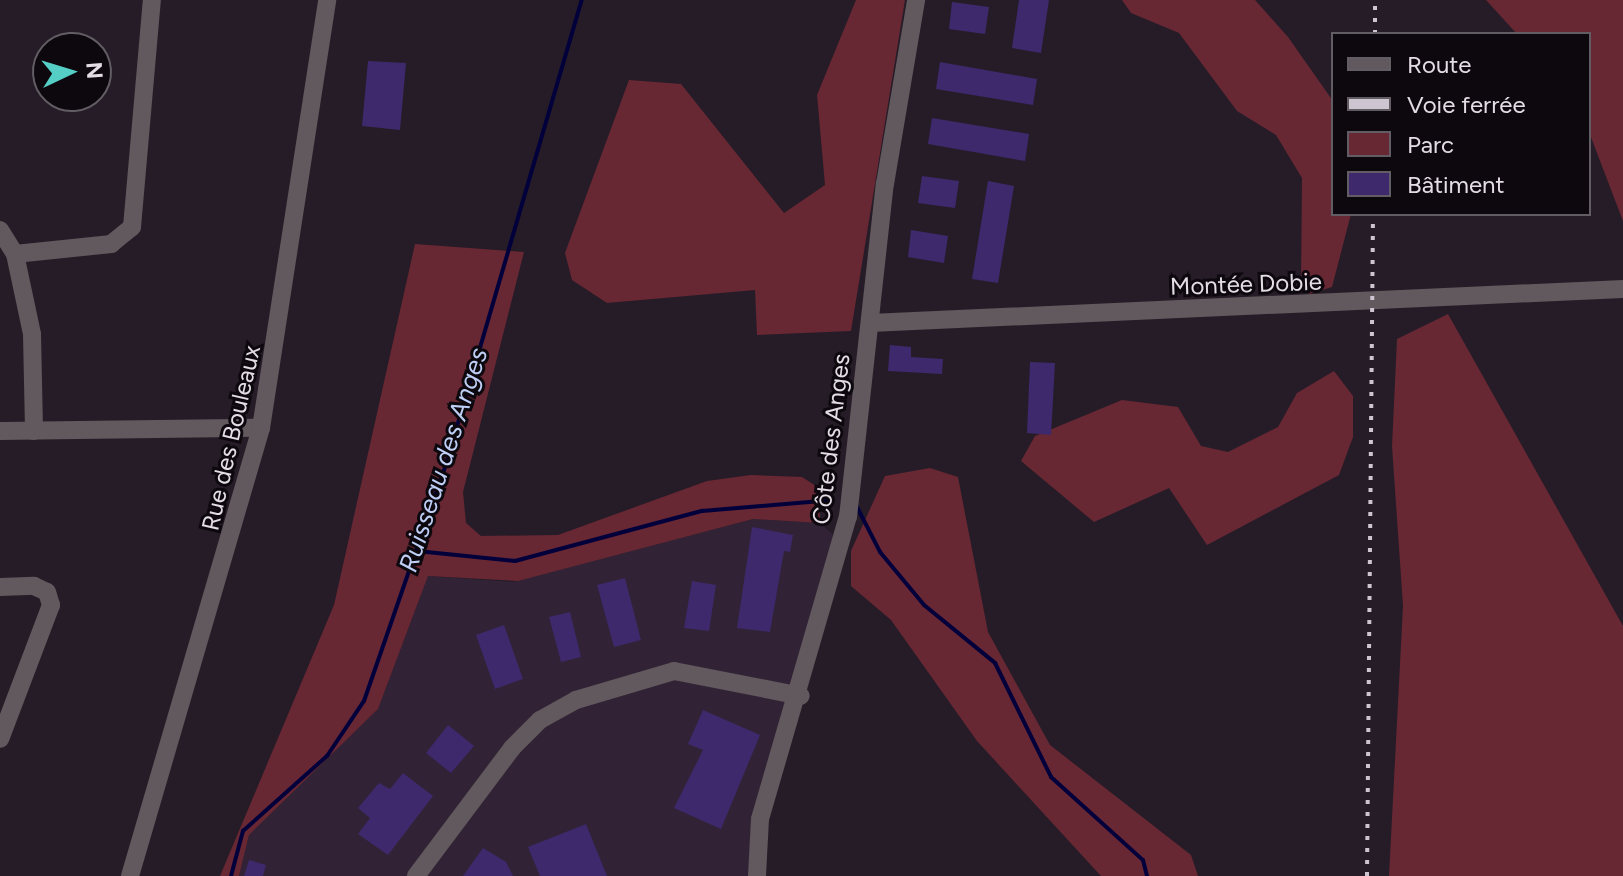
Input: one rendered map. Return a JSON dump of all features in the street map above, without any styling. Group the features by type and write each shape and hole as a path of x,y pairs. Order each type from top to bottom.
{"street":[{"path":"15,254 111,244 132,227 152,0"},
{"name":"Rue des Bouleaux","path":"130,876 261,428 327,0"},
{"name":"Côte des Anges","path":"757,876 760,819 801,696 848,517 870,323 916,0"},
{"path":"0,231 15,254 32,334 34,431"},
{"name":"Montée Dobie","path":"870,323 1623,289"},
{"path":"0,431 261,428"},
{"path":"0,587 34,586 47,592 51,605 0,739"},
{"path":"416,876 512,748 576,700 674,671 801,696"}],"shaded area":[{"path":"753,519 820,523 842,543 760,819 757,876 239,876 249,835 378,709 428,576 513,582"}],"green space":[{"path":"856,0 905,0 851,331 757,335 755,290 607,303 572,280 565,253 629,80 681,84 784,213 825,185 817,95"},
{"path":"1122,0 1255,0 1288,37 1331,98 1331,216 1350,216 1332,287 1309,294 1301,286 1302,178 1276,135 1237,111 1179,33 1131,13"},
{"path":"1486,0 1623,0 1623,221 1591,137 1591,32 1515,32"},
{"path":"415,244 524,252 463,492 466,523 481,536 558,535 707,481 751,475 802,477 819,488 820,523 753,519 518,581 428,576 378,709 249,835 239,876 220,876 334,605"},
{"path":"1448,314 1623,626 1623,876 1389,876 1403,606 1392,446 1397,339"},
{"path":"1334,371 1353,396 1353,437 1339,475 1207,545 1169,488 1094,522 1021,461 1035,436 1122,400 1178,407 1201,446 1228,452 1278,427 1297,393"},
{"path":"930,468 958,477 988,632 1050,745 1191,855 1198,876 1101,876 977,741 891,620 851,586 851,551 885,476"}],"building":[{"path":"1019,0 1049,0 1041,53 1012,48"},
{"path":"952,2 989,7 985,34 949,29"},
{"path":"368,61 406,63 400,130 362,126"},
{"path":"940,62 1037,79 1033,105 936,89"},
{"path":"932,118 1029,134 1025,161 928,144"},
{"path":"922,176 959,181 955,208 918,203"},
{"path":"988,181 1014,186 998,283 972,279"},
{"path":"911,230 948,236 944,263 908,257"},
{"path":"890,345 911,347 911,357 943,359 942,374 888,371"},
{"path":"1030,362 1055,363 1051,435 1027,433"},
{"path":"752,527 793,535 790,552 784,551 770,632 737,628"},
{"path":"625,578 641,640 614,647 597,585"},
{"path":"692,581 716,585 709,631 684,628"},
{"path":"570,612 581,657 561,662 549,617"},
{"path":"504,625 523,679 495,689 476,635"},
{"path":"703,710 760,735 721,829 674,808 703,750 688,744"},
{"path":"448,725 474,746 451,773 426,753"},
{"path":"403,773 433,796 388,855 358,834 370,818 358,808 379,783 390,789"},
{"path":"586,824 607,876 540,876 528,847"},
{"path":"483,848 506,862 513,876 463,876"},
{"path":"249,860 266,865 263,876 244,876"}],"waterway":[{"name":"Ruisseau des Anges","path":"231,876 243,831 327,756 364,701 446,464 582,0"},
{"path":"417,551 515,561 702,511 833,500"},
{"path":"856,505 880,552 924,605 995,663 1051,777 1143,860 1147,876"}],"railway":[{"path":"1375,0 1375,32"},
{"path":"1367,876 1373,216"}]}
